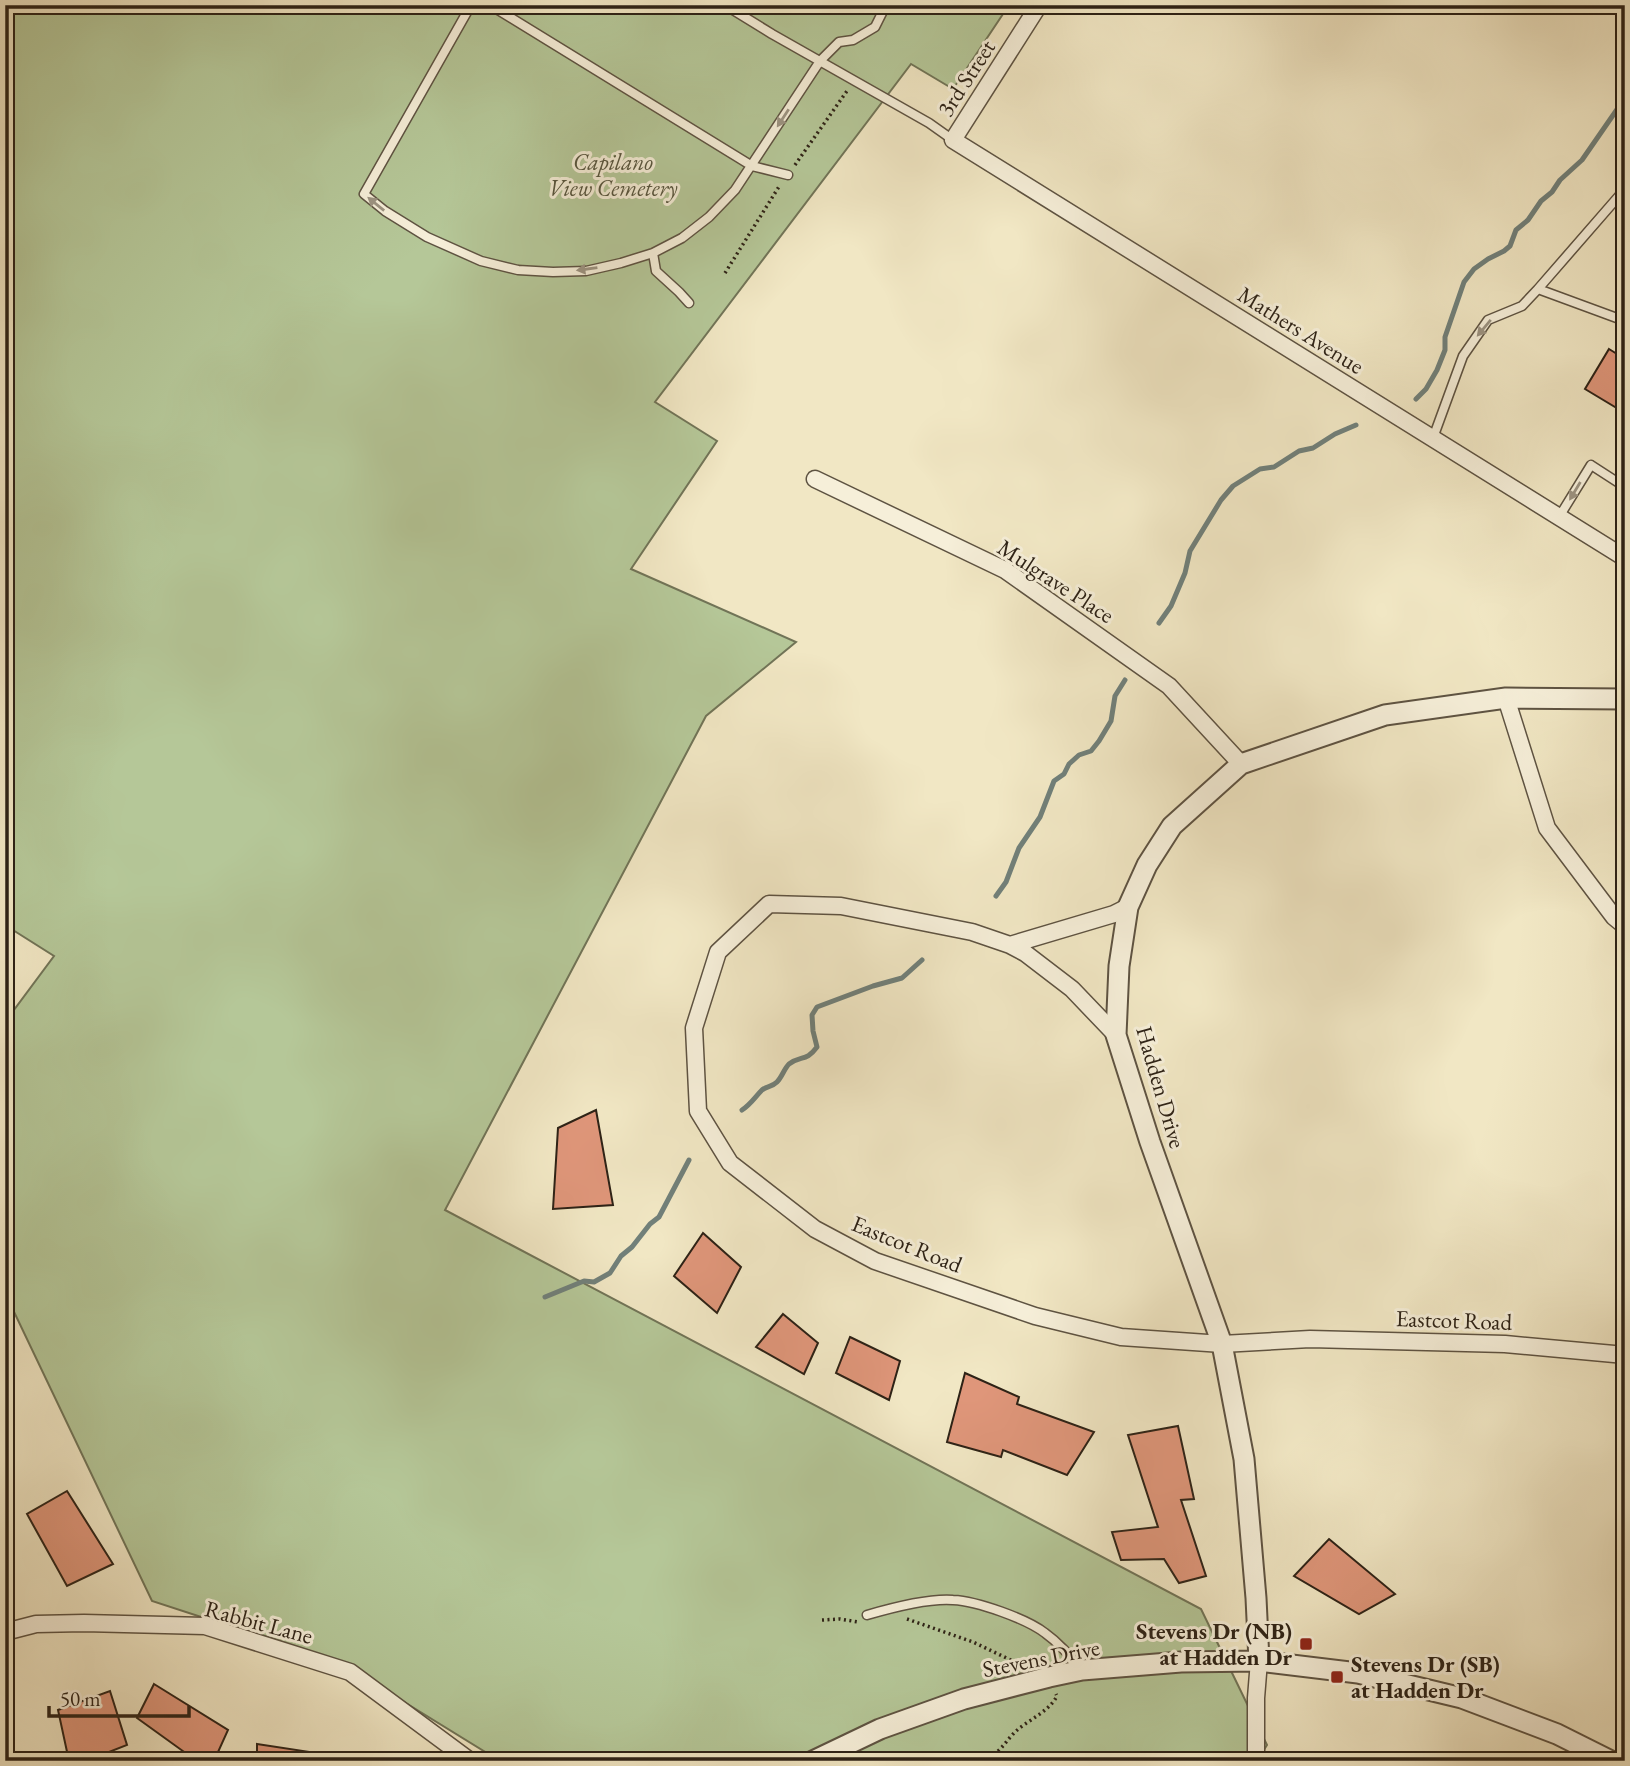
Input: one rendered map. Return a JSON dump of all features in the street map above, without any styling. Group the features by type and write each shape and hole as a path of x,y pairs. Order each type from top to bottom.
{"street":[{"name":"3rd Street","path":"953,140 1039,5"},
{"name":"Mathers Avenue","path":"953,140 1625,558"},
{"name":"Mulgrave Place","path":"815,479 1005,570 1169,685 1241,764"},
{"name":"Hadden Drive","path":"1256,1761 1259,1661 1244,1459 1222,1344 1150,1142 1116,1035 1119,966 1128,907 1147,865 1172,826 1241,764 1385,715 1506,698 1625,699"},
{"path":"1506,698 1547,828 1614,917 1625,926"},
{"name":"Eastcot Road","path":"1116,1035 1072,989 1025,953 1010,945 972,932 841,906 769,904 718,952 694,1028 698,1111 730,1163 815,1228 875,1261 1035,1316 1121,1337 1222,1344 1310,1339 1505,1344 1625,1355"},
{"path":"1010,945 1114,914 1128,907"},
{"name":"Rabbit Lane","path":"5,1632 36,1624 205,1626 350,1672 470,1761"},
{"name":"Stevens Drive","path":"813,1761 880,1730 964,1699 1082,1670 1181,1662 1259,1661 1358,1673 1462,1698 1557,1734 1611,1761"}],"lane":[{"path":"471,5 364,194 385,211 427,237 481,261 518,270 552,272 586,271 653,253 682,238 709,217 735,190 820,61 839,42 853,40 875,27 886,5"},
{"path":"490,5 752,166 788,175"},
{"path":"725,5 929,123 953,140"},
{"path":"1433,438 1463,356 1488,320 1522,306 1625,189"},
{"path":"653,253 656,271 689,303"},
{"path":"1538,289 1625,321"},
{"path":"1559,517 1591,465 1625,487"},
{"path":"866,1619 933,1600 975,1604 1009,1615 1043,1631 1067,1652 1082,1670"}],"path":[{"path":"725,273 774,193 854,80"},
{"path":"901,1616 973,1642 1019,1664"},
{"path":"822,1620 866,1619"},
{"path":"967,1761 974,1756 988,1756 996,1752 1015,1732 1052,1704 1057,1696 1054,1689"},
{"path":"677,1755 692,1761"}],"green space":[{"name":"Capilano View Cemetery","path":"5,5 1009,5 953,89 911,64 655,402 717,441 631,569 796,642 706,716 445,1210 1201,1609 1267,1745 1257,1761 500,1761 339,1662 152,1601 5,1293 5,1022 54,956 5,925"}],"building":[{"path":"1609,349 1625,359 1625,413 1585,389"},
{"path":"596,1110 613,1205 553,1209 558,1128"},
{"path":"703,1233 741,1267 717,1313 674,1276"},
{"path":"783,1314 818,1343 804,1374 756,1347"},
{"path":"850,1337 900,1361 889,1400 836,1373"},
{"path":"965,1373 1019,1397 1017,1404 1094,1432 1067,1475 1003,1450 1001,1457 947,1442"},
{"path":"1178,1426 1194,1499 1181,1500 1206,1576 1179,1583 1164,1559 1121,1560 1112,1532 1158,1527 1128,1435"},
{"path":"67,1491 113,1564 67,1586 27,1514"},
{"path":"1329,1539 1395,1594 1359,1614 1294,1576"},
{"path":"154,1684 228,1730 214,1761 184,1761 187,1754 137,1718"},
{"path":"110,1691 127,1745 86,1761 69,1761 58,1710"},
{"path":"257,1744 310,1752 310,1761 257,1761"}],"waterway":[{"path":"1416,399 1426,389 1437,370 1464,282 1474,269 1510,246 1516,230 1528,220 1560,180 1582,160 1618,108 1625,83"},
{"path":"1159,623 1171,606 1185,573 1190,551 1221,500 1233,486 1260,469 1274,467 1299,451 1313,448 1356,425"},
{"path":"996,896 1006,882 1019,848 1040,817 1054,781 1064,774 1069,764 1079,755 1091,751 1099,741 1111,721 1115,696 1125,680"},
{"path":"742,1110 762,1090 777,1082 789,1064 810,1055 817,1047 812,1015 817,1007 902,978 922,960"},
{"path":"545,1297 584,1281 594,1282 610,1273 621,1256 659,1217 689,1160"}],"place":[{"name":"Stevens Dr (NB) at Hadden Dr","path":"1306,1644"},
{"name":"Stevens Dr (SB) at Hadden Dr","path":"1337,1677"}]}
